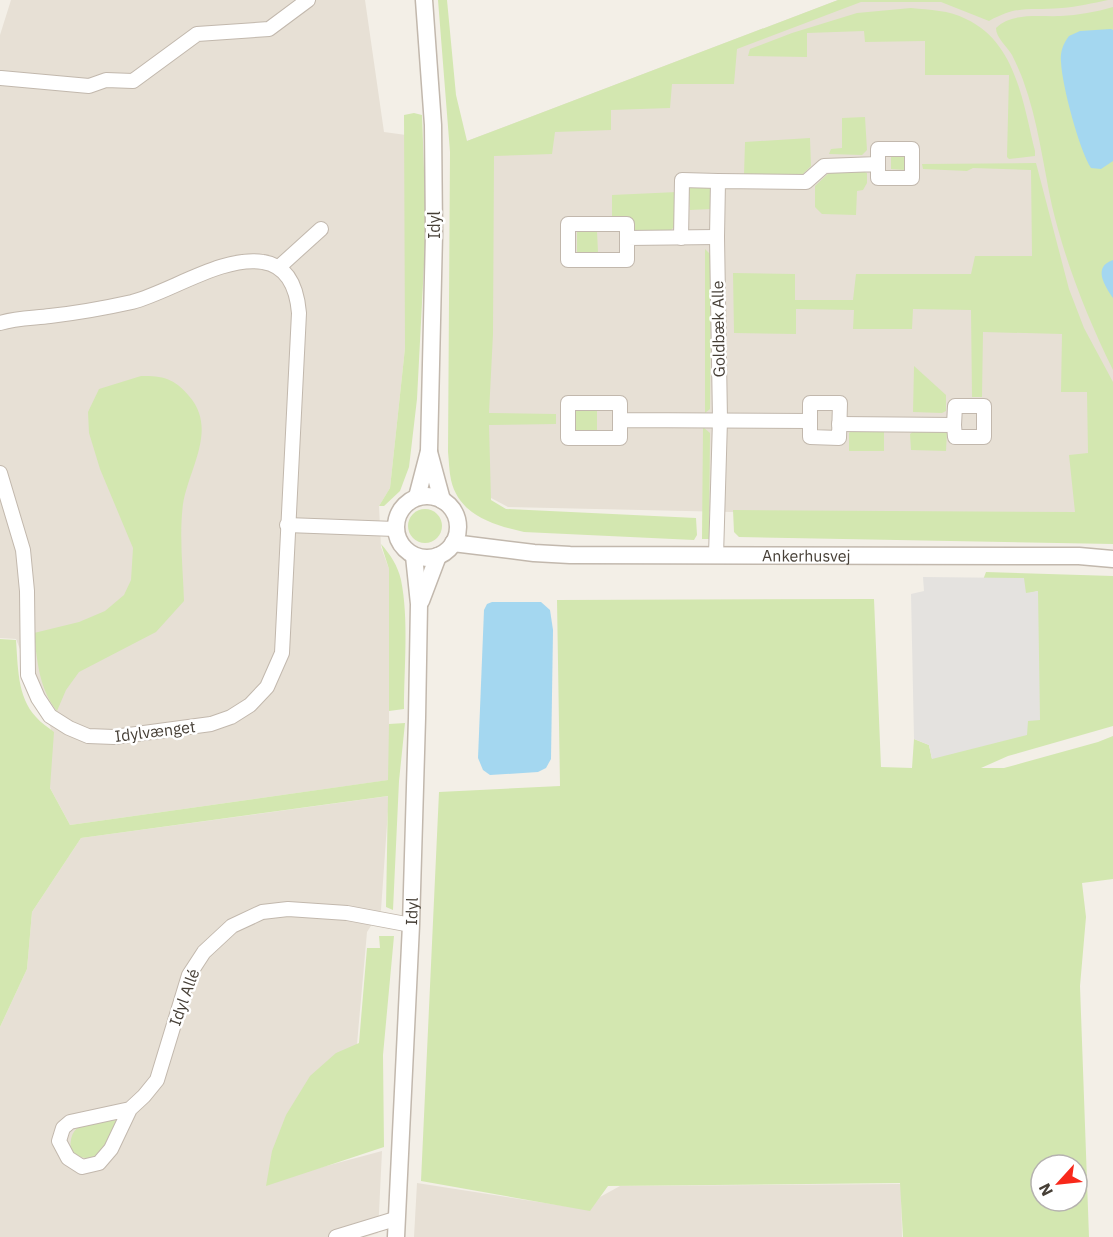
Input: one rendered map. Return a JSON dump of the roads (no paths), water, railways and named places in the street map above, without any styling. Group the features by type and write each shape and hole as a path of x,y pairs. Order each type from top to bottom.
{"street":[{"path":"1,78 89,86 106,80 133,81 196,34 269,29 308,0"},
{"name":"Idyl","path":"417,498 429,451 434,234 433,149 424,0"},
{"path":"681,238 682,180 806,182 824,166 878,164"},
{"name":"Goldbæk Alle","path":"716,556 720,420 718,181"},
{"path":"568,224 627,224 627,238 627,260 568,260 568,224"},
{"path":"0,323 74,313 133,301 230,264 247,261 264,262 279,267 321,229"},
{"path":"627,238 717,237"},
{"name":"Idylvænget","path":"0,473 23,550 27,591 28,675 38,698 50,716 88,736 114,737 211,724 231,717 250,705 267,687 282,653 299,313 298,294 279,267"},
{"path":"568,402 620,403 620,420 620,438 568,438 568,402"},
{"path":"810,403 840,403 839,438 810,437 810,421 810,403"},
{"path":"620,420 810,421"},
{"path":"839,424 954,425"},
{"name":"Idyl","path":"429,451 442,500"},
{"path":"430,496 442,500 453,511 458,526 453,543 447,551 438,556 426,559 414,556 404,549 398,540 395,529 401,509 408,502 417,498 430,496"},
{"path":"287,525 395,529"},
{"name":"Ankerhusvej","path":"458,526 500,548"},
{"name":"Ankerhusvej","path":"453,543 570,555 1079,556 1113,559"},
{"name":"Idyl","path":"396,1237 395,1219 411,925 419,604 414,556"},
{"name":"Idyl","path":"419,604 438,556"},
{"name":"Idyl Allé","path":"130,1109 70,1122 63,1128 59,1141 68,1158 82,1167 99,1163 111,1149 130,1109 157,1080 163,1068 172,1027 189,975 204,952 232,926 262,912 288,909 347,913 411,925"},
{"path":"336,1237 395,1219"}],"water":[{"path":"1113,30 1113,161 1101,169 1091,168 1081,147 1064,86 1061,55 1069,36 1080,31"},
{"path":"1113,260 1113,298 1104,283 1102,272 1103,267"},
{"path":"492,602 541,602 550,610 553,630 551,759 546,768 538,772 490,775 483,770 478,758 484,610 487,604"}]}
